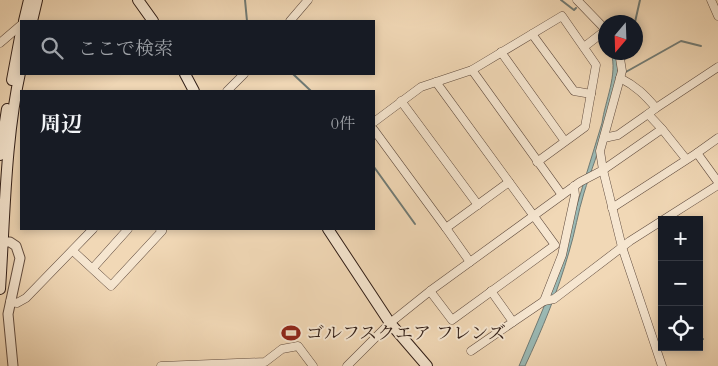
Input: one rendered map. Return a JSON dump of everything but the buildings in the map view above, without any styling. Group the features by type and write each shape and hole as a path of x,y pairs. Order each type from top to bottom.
{"main road":[{"path":"24,20 29,0"},
{"path":"32,20 37,0"},
{"path":"138,0 152,20"},
{"path":"0,155 20,38"},
{"path":"0,289 5,182 20,73"},
{"path":"186,75 193,90"},
{"path":"329,230 390,322 427,366"}],"street":[{"path":"291,20 308,0"},
{"path":"577,0 598,22"},
{"path":"712,0 718,16"},
{"path":"375,121 420,87 472,70 562,16 596,65 585,127 564,140 537,162"},
{"path":"0,43 20,26"},
{"path":"532,34 574,91 591,94"},
{"path":"584,47 598,36"},
{"path":"501,52 564,140"},
{"path":"621,60 620,78 600,151 622,247 662,366"},
{"path":"604,138 618,135 718,67"},
{"path":"472,70 562,195"},
{"path":"228,90 243,75"},
{"path":"620,78 636,86 656,108"},
{"path":"430,291 452,320 555,245 436,82"},
{"path":"401,101 478,204"},
{"path":"648,114 686,159"},
{"path":"347,366 390,322 430,291 574,186 603,170 662,129"},
{"path":"375,131 470,262"},
{"path":"612,208 718,138"},
{"path":"471,351 548,300 622,247 718,184 697,153"},
{"path":"446,228 509,182"},
{"path":"548,300 562,255 575,196 574,186"},
{"path":"10,302 16,303 26,298 92,230"},
{"path":"93,268 127,230"},
{"path":"72,251 111,286 161,230"},
{"path":"2,242 16,246 20,258 10,302 9,334 12,366"},
{"path":"491,291 513,322"},
{"path":"161,366 265,362 282,349 298,346 313,366"}],"water":[{"path":"617,60 618,69 612,104 584,193 565,267 555,296 525,366 519,366 551,290 602,123 612,79 613,61"}],"waterway":[{"path":"245,0 247,20"},
{"path":"561,0 574,10 576,8"},
{"path":"637,15 640,0"},
{"path":"624,73 681,41 701,46"},
{"path":"294,75 310,90"},
{"path":"375,168 415,224"}],"place":[{"name":"ゴルフスクエア フレンズ","path":"291,333"}]}
